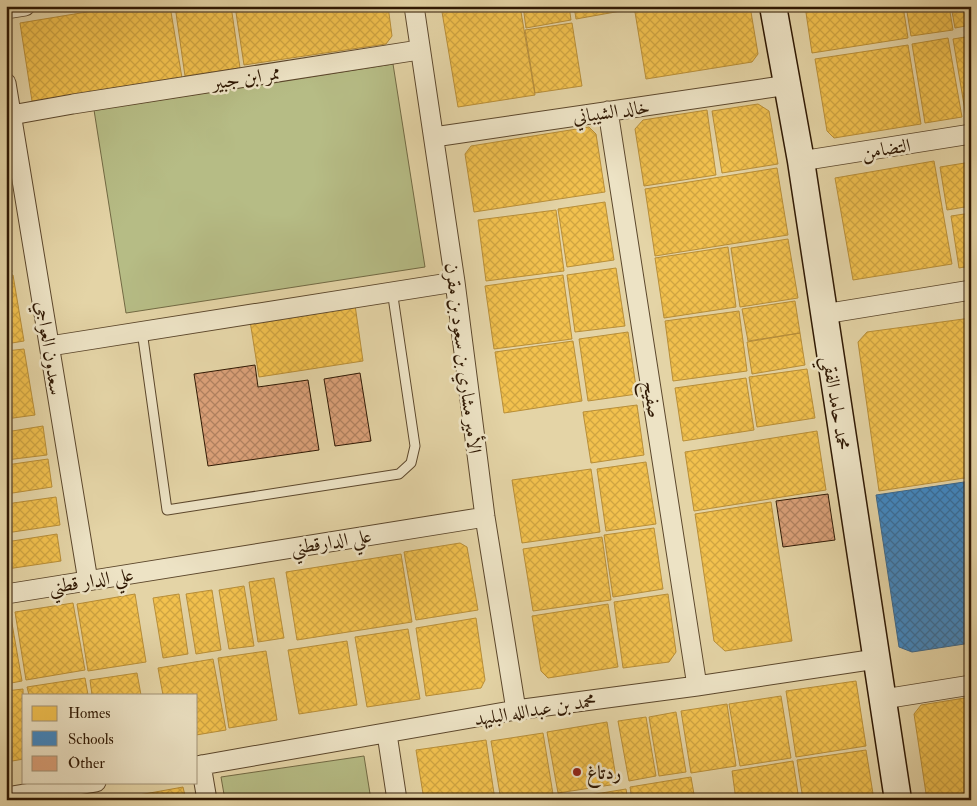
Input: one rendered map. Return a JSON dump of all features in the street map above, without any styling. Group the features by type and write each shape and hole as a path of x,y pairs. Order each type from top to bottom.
{"street":[{"path":"6,9 25,6"},
{"name":"الأمير مشاري بن سعود بن مقرن","path":"414,6 419,50 455,282 485,517 516,710"},
{"name":"محمد حامد الفقي","path":"773,6 801,162 898,800"},
{"name":"ممر ابن جبير","path":"9,116 73,104 419,50"},
{"name":"سعدون العواجي","path":"6,83 9,116 50,346 88,581"},
{"name":"خالد الشيباني","path":"434,137 788,85"},
{"name":"صفيح","path":"608,112 697,686"},
{"name":"التضامن","path":"801,162 971,134"},
{"path":"50,346 392,290 455,282"},
{"path":"824,314 971,290"},
{"name":"علي الدارقطني","path":"176,565 485,517"},
{"name":"علي الدار قطني","path":"6,594 176,565"},
{"name":"محمد بن عبدالله البليهد","path":"198,765 387,734 516,710 697,686 876,659"},
{"path":"884,699 971,685"},
{"path":"387,734 397,800"},
{"path":"198,765 207,800"},
{"path":"6,797 84,784"}],"lane":[{"path":"142,331 167,510 399,474 411,463 414,446 392,290"}],"green space":[{"path":"393,64 425,267 126,313 94,110"},
{"path":"364,756 371,800 225,800 221,777"}],"building: Homes":[{"path":"123,6 170,6 182,78 32,101 20,23"},
{"path":"175,6 231,6 240,68 185,76"},
{"path":"235,6 388,6 392,36 386,44 244,65"},
{"path":"441,6 520,6 535,95 458,107"},
{"path":"523,6 569,6 571,20 526,28"},
{"path":"574,6 632,6 632,9 576,19"},
{"path":"634,6 750,6 758,54 752,62 646,79"},
{"path":"805,6 903,6 908,38 812,53"},
{"path":"906,6 949,6 953,30 911,36"},
{"path":"951,6 971,6 971,25 955,28"},
{"path":"572,23 582,86 535,93 525,30"},
{"path":"971,36 971,116 966,117 953,39"},
{"path":"948,38 962,117 925,123 912,44"},
{"path":"908,45 921,124 834,138 827,131 815,59"},
{"path":"758,104 769,111 778,164 722,173 712,111"},
{"path":"707,110 716,175 644,186 635,129 643,120"},
{"path":"589,127 596,134 605,192 474,212 465,154 471,146"},
{"path":"934,161 952,264 853,280 835,178"},
{"path":"971,162 971,206 947,210 940,167"},
{"path":"777,168 788,235 655,256 645,189"},
{"path":"605,202 614,260 567,267 558,209"},
{"path":"556,210 564,271 486,281 478,220"},
{"path":"971,213 971,266 959,268 951,216"},
{"path":"788,239 798,298 740,307 731,248"},
{"path":"6,240 12,272 6,273"},
{"path":"728,247 736,307 664,318 655,258"},
{"path":"616,268 625,326 575,332 567,275"},
{"path":"13,275 24,341 6,344 6,276"},
{"path":"563,275 572,339 494,349 485,286"},
{"path":"795,301 800,333 748,341 742,309"},
{"path":"355,305 363,361 259,377 250,321"},
{"path":"739,311 747,371 673,381 665,321"},
{"path":"971,318 971,477 879,491 858,342 867,332"},
{"path":"628,332 637,394 588,401 579,339"},
{"path":"800,333 805,365 752,374 747,342"},
{"path":"573,341 582,401 504,413 495,352"},
{"path":"24,349 35,415 6,419 6,351"},
{"path":"807,369 815,418 757,427 749,377"},
{"path":"746,378 754,430 683,441 675,388"},
{"path":"637,405 644,455 591,463 583,412"},
{"path":"43,426 47,455 6,460 6,432"},
{"path":"817,431 826,490 694,511 685,452"},
{"path":"48,459 52,487 6,494 6,465"},
{"path":"646,462 656,524 606,531 597,469"},
{"path":"591,469 600,532 522,543 512,480"},
{"path":"56,497 60,525 6,533 6,504"},
{"path":"771,502 792,641 725,651 714,641 695,514"},
{"path":"654,528 663,589 613,597 604,535"},
{"path":"57,534 61,561 7,569 6,542"},
{"path":"602,537 611,600 533,611 523,549"},
{"path":"460,543 467,547 478,610 416,620 404,552"},
{"path":"401,554 412,622 297,640 286,572"},
{"path":"274,578 284,638 258,642 249,582"},
{"path":"244,586 254,646 229,649 219,590"},
{"path":"212,590 221,650 196,654 186,594"},
{"path":"135,594 146,662 88,671 77,604"},
{"path":"179,594 188,654 163,658 153,598"},
{"path":"668,594 676,652 669,662 623,668 614,602"},
{"path":"73,603 85,670 26,680 15,612"},
{"path":"608,604 618,667 548,678 541,671 532,616"},
{"path":"10,612 22,681 6,684 6,613"},
{"path":"476,618 485,680 481,688 426,696 416,628"},
{"path":"408,629 420,699 367,707 355,637"},
{"path":"347,641 357,705 299,714 288,650"},
{"path":"266,651 277,720 229,728 218,658"},
{"path":"213,659 226,730 198,735 198,694 163,694 158,668"},
{"path":"137,673 141,694 92,694 90,680"},
{"path":"85,678 88,694 29,694 27,687"},
{"path":"856,681 866,746 796,757 786,691"},
{"path":"23,689 22,759 6,762 6,691"},
{"path":"781,696 791,758 740,766 729,704"},
{"path":"971,697 971,800 927,800 914,714 921,705"},
{"path":"727,704 736,766 691,773 681,711"},
{"path":"676,712 686,772 659,776 649,717"},
{"path":"646,717 656,776 629,781 618,721"},
{"path":"607,722 617,784 558,793 547,732"},
{"path":"543,733 553,794 501,800 491,741"},
{"path":"486,740 495,800 424,800 416,750"},
{"path":"866,750 874,800 803,800 797,760"},
{"path":"793,761 799,800 736,800 732,771"},
{"path":"691,777 695,800 632,800 630,787"},
{"path":"183,787 186,800 111,800"},
{"path":"626,789 628,800 565,800 565,799"}],"building: Schools":[{"path":"971,481 971,643 912,652 899,647 876,495"}],"building: Other":[{"path":"255,365 258,387 308,380 319,450 208,466 194,374"},
{"path":"360,373 371,441 335,446 324,379"},
{"path":"828,494 835,540 783,547 776,501"}],"place":[{"name":"ردتاغ","path":"577,772"}]}
